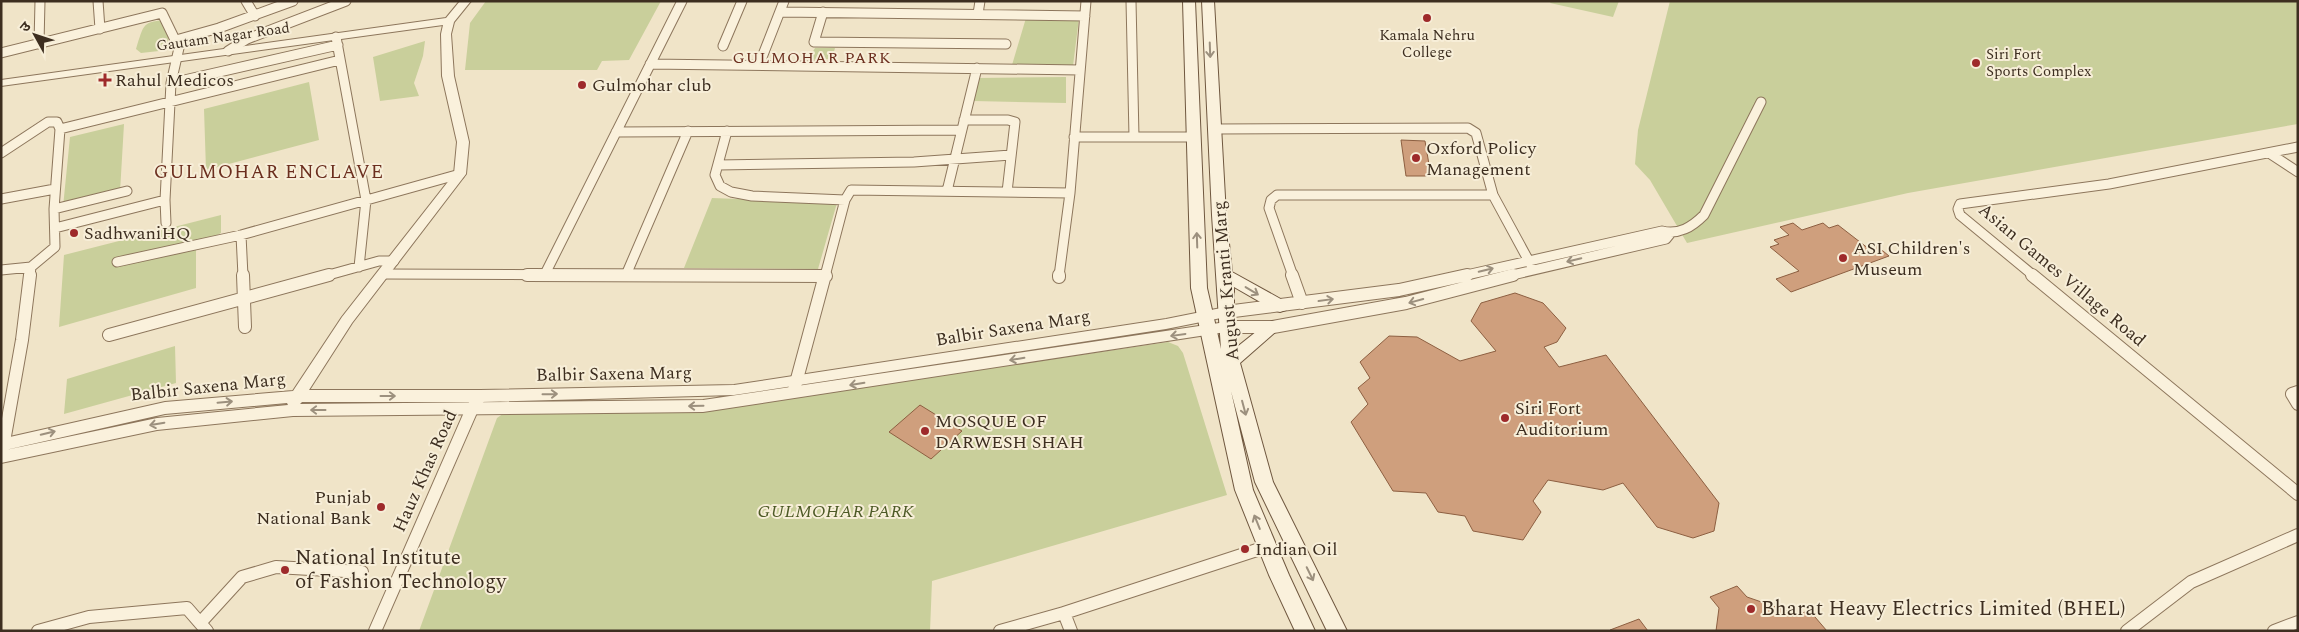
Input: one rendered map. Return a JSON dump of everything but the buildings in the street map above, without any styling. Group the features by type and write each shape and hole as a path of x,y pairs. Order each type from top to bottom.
{"main road":[{"name":"August Kranti Marg","path":"1189,1 1199,288 1244,490 1266,546 1305,631"},
{"name":"August Kranti Marg","path":"1208,1 1214,129 1225,275 1226,320 1231,360 1264,482 1337,631"},
{"path":"1225,275 1280,306"},
{"path":"1231,360 1273,327"}],"street":[{"path":"39,44 40,1"},
{"path":"98,1 100,29"},
{"path":"159,1 162,13 179,48 171,83 165,200 166,223"},
{"path":"246,1 255,16"},
{"path":"176,40 255,16 294,1"},
{"path":"228,51 246,39 346,1"},
{"path":"287,410 347,320 460,174 463,142 448,76 446,34 449,21 466,1"},
{"path":"545,274 682,1"},
{"path":"723,46 742,1"},
{"path":"759,65 784,1"},
{"path":"978,14 980,1"},
{"path":"1059,276 1070,193 1086,1"},
{"path":"1132,1 1134,137"},
{"path":"781,12 1085,16"},
{"path":"823,12 814,33 814,42 1006,44"},
{"path":"1,53 162,13"},
{"name":"Gautam Nagar Road","path":"1,83 228,51 337,41 449,21"},
{"path":"171,83 337,41 366,200 359,267"},
{"path":"60,128 340,60"},
{"path":"650,64 1080,70"},
{"path":"947,191 977,68"},
{"path":"1226,320 1280,306 1398,290 1666,239 1670,234 1689,228 1704,215 1761,102"},
{"path":"616,132 962,125 1013,120 1015,122 1007,192"},
{"path":"1,153 48,122 58,122 60,128 54,210 56,247 31,267 1,270"},
{"path":"1214,129 1468,128 1476,132 1493,195 1531,264"},
{"path":"626,275 688,131"},
{"path":"727,131 715,175 720,186 731,192 752,196 845,200"},
{"path":"1074,137 1194,137"},
{"name":"Asian Games Village Road","path":"2298,147 2110,184 1965,202 1960,204 1958,209 1960,215 2298,494"},
{"path":"2269,153 2298,172"},
{"path":"718,165 914,162 1011,155"},
{"path":"117,262 241,235 460,174"},
{"path":"794,387 826,276 845,200 851,190 856,188 1070,193"},
{"path":"1,199 55,189"},
{"path":"54,210 127,191"},
{"path":"1302,303 1269,208 1271,200 1277,195 1493,195"},
{"path":"55,228 165,200"},
{"path":"241,235 245,327"},
{"path":"110,335 379,261 394,261"},
{"path":"1226,320 1273,327 1406,303 1531,264"},
{"path":"2,451 22,340 31,267"},
{"path":"383,274 826,276"},
{"name":"Balbir Saxena Marg","path":"2,451 190,419 287,410 704,406 794,387 1226,320"},
{"name":"Balbir Saxena Marg","path":"2,451 119,417 165,408 298,396 480,396 709,392 762,386 794,387"},
{"path":"2298,392 2292,394 2298,404"},
{"name":"Hauz Khas Road","path":"376,631 472,409 480,396"},
{"path":"2127,631 2191,582 2298,534"},
{"path":"1000,631 1064,613 1266,546"},
{"path":"38,631 89,617 187,608 204,627 242,576 276,568 362,572"},
{"path":"1064,613 1071,631"},
{"path":"2274,631 2298,622"}],"green space":[{"path":"486,1 661,1 629,60 602,61 597,70 465,70 470,23"},
{"path":"1551,1 1619,1 1613,17 1550,3"},
{"name":"Siri Fort Sports Complex","path":"1670,1 2298,1 2298,124 1908,193 1687,243 1650,180 1635,164 1638,130"},
{"path":"1026,18 1079,18 1073,66 1012,65"},
{"path":"169,20 168,50 141,53 136,49 145,26 154,21"},
{"path":"425,41 423,56 414,83 419,96 380,101 373,57"},
{"path":"815,48 835,48 832,59 808,60"},
{"path":"1066,77 1066,103 973,101 979,78"},
{"path":"309,82 319,140 206,170 204,109"},
{"path":"124,124 120,192 63,207 70,137"},
{"path":"712,198 837,203 818,269 684,268"},
{"path":"221,215 221,233 196,246 196,288 59,327 64,255"},
{"name":"GULMOHAR PARK","path":"1168,342 1178,346 1183,353 1227,495 932,581 930,631 419,631 497,418 507,411 757,403"},
{"path":"175,346 176,383 64,414 67,379"}],"place":[{"name":"Kamala Nehru College","path":"1427,18"},
{"name":"Siri Fort Sports Complex","path":"1976,63"},
{"name":"Rahul Medicos","path":"105,80"},
{"name":"Gulmohar club","path":"582,85"},
{"name":"Oxford Policy Management","path":"1416,158"},
{"name":"SadhwaniHQ","path":"74,233"},
{"name":"ASI Children's Museum","path":"1843,258"},
{"name":"Siri Fort Auditorium","path":"1505,418"},
{"name":"MOSQUE OF DARWESH SHAH","path":"925,431"},
{"name":"Punjab National Bank","path":"381,507"},
{"name":"Indian Oil","path":"1245,549"},
{"name":"National Institute of Fashion Technology","path":"285,570"},
{"name":"Bharat Heavy Electrics Limited (BHEL)","path":"1751,609"}],"district":[{"name":"GULMOHAR PARK","path":"812,58"},
{"name":"GULMOHAR ENCLAVE","path":"269,172"}]}
